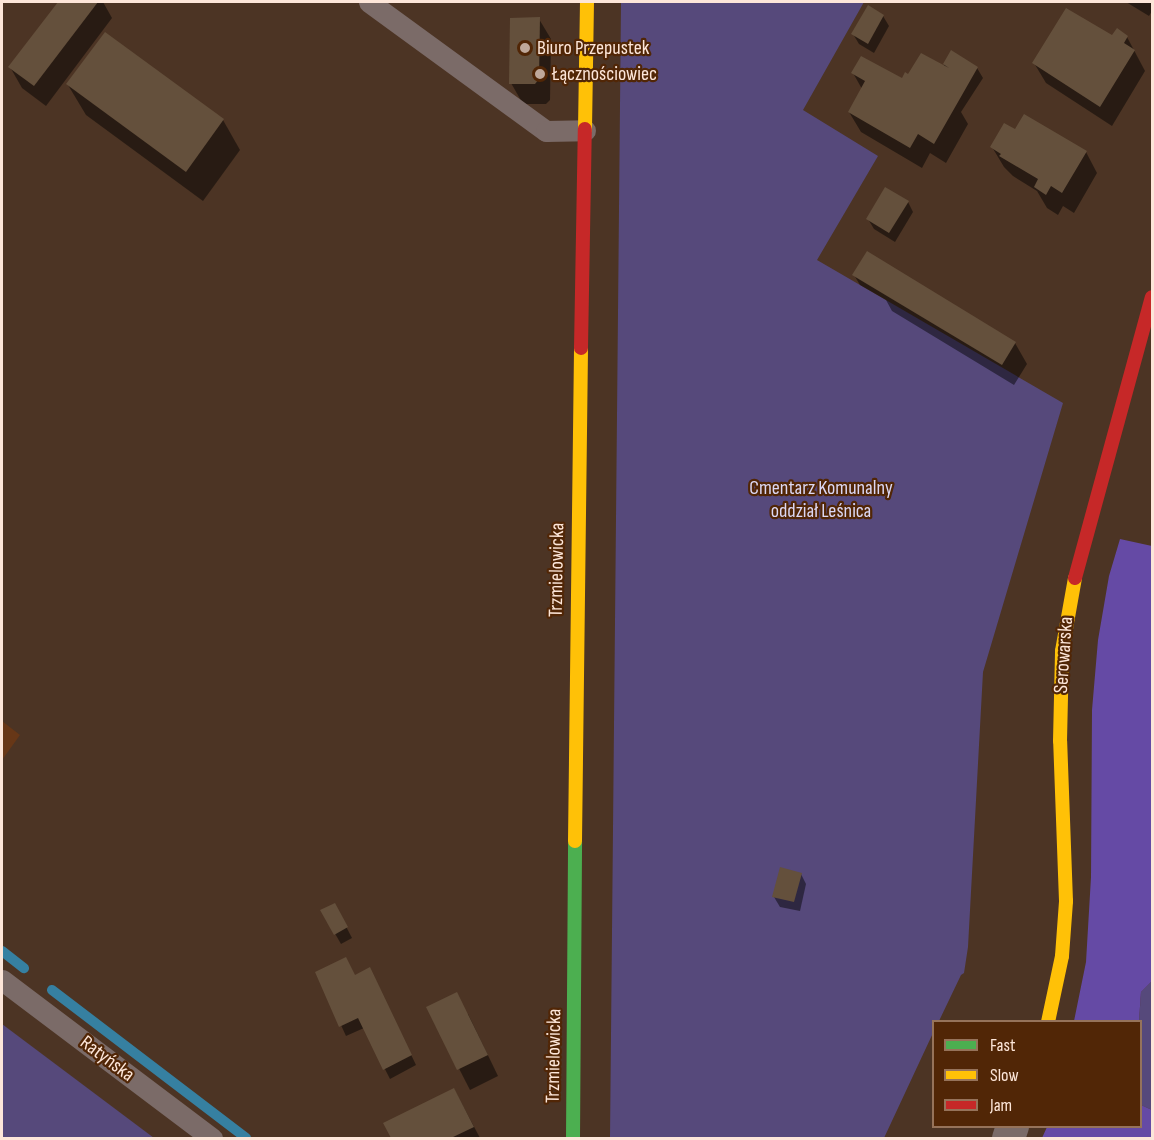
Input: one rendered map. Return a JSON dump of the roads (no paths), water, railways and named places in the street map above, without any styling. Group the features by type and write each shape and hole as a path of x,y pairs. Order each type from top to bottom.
{"street":[{"name":"Trzmielowicka","path":"573,1138 576,602 587,2"},
{"name":"Serowarska","path":"1048,1020 1062,956 1066,901 1060,741 1062,651 1069,599 1152,297"}],"lane":[{"path":"369,2 546,131 585,130"},
{"name":"Ratyńska","path":"2,980 212,1138"}],"waterway":[{"path":"2,951 24,968"},
{"path":"52,990 246,1138"}],"place":[{"name":"Biuro Przepustek","path":"525,48"},
{"name":"Łącznościowiec","path":"540,74"}],"park label":[{"name":"Cmentarz Komunalny oddział Leśnica","path":"821,500"}]}
